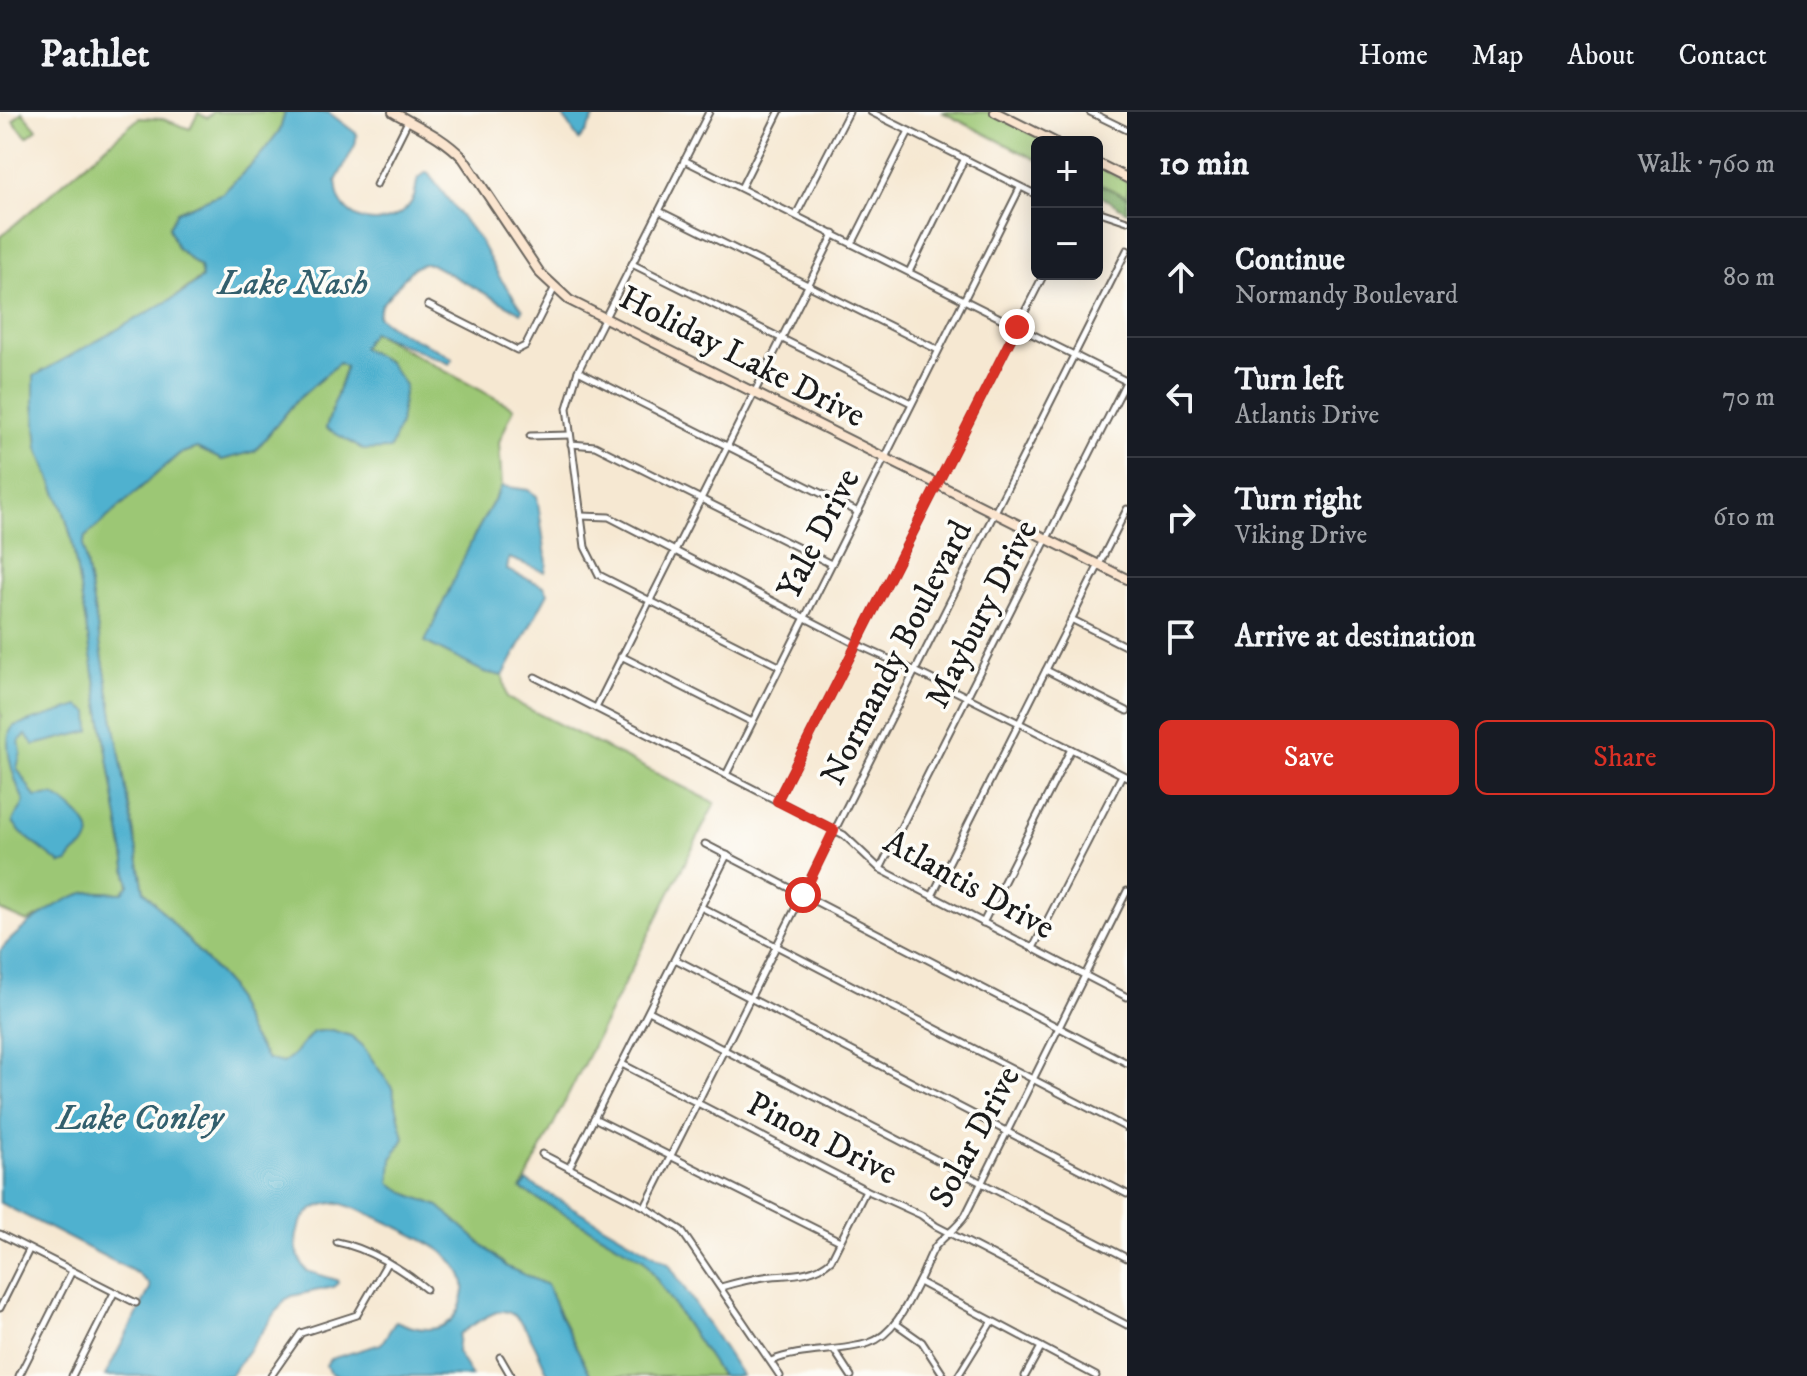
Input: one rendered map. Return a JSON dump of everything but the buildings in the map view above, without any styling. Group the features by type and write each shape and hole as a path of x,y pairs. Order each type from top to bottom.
{"street":[{"name":"Holiday Lake Drive","path":"393,112 449,144 463,158 540,273 569,300 1127,579"},
{"path":"709,112 578,371 567,408 571,444 585,547 599,575 779,666"},
{"path":"741,188 779,112"},
{"path":"796,215 849,112"},
{"path":"871,112 1031,193"},
{"path":"995,112 1043,136"},
{"path":"1090,112 1127,130"},
{"path":"376,185 408,121"},
{"path":"852,244 909,131"},
{"path":"684,160 1127,381"},
{"path":"909,272 964,160"},
{"path":"1103,166 1127,178"},
{"name":"Yale Drive","path":"726,775 1020,188"},
{"path":"659,211 938,350"},
{"path":"1103,213 1127,221"},
{"path":"596,708 834,234"},
{"name":"Normandy Boulevard","path":"645,1207 1127,250"},
{"path":"632,264 911,403"},
{"path":"777,801 1041,280"},
{"path":"428,305 513,349 521,349 554,289"},
{"path":"578,371 858,512"},
{"name":"Maybury Drive","path":"880,869 1127,381"},
{"path":"530,436 570,435"},
{"path":"571,444 595,446 831,564"},
{"path":"932,896 1127,511"},
{"path":"581,516 609,517 804,618 1125,776 1033,948"},
{"path":"1071,619 1127,647"},
{"path":"621,656 752,722"},
{"path":"1046,670 1127,711"},
{"name":"Atlantis Drive","path":"535,677 844,835 880,869 1127,997"},
{"path":"983,923 1071,749"},
{"path":"705,844 1127,1063"},
{"path":"569,1168 727,855"},
{"name":"Solar Drive","path":"771,1361 790,1353 834,1350 869,1343 882,1337 895,1323 919,1282 933,1249 965,1216 1127,891"},
{"path":"701,907 1127,1128"},
{"path":"675,959 1127,1194"},
{"path":"649,1011 1127,1258"},
{"name":"Pinon Drive","path":"622,1064 866,1190 921,1215 1127,1325"},
{"path":"594,1118 840,1241"},
{"path":"542,1154 645,1207 681,1230 780,1376"},
{"path":"721,1287 762,1277 809,1273 831,1260 866,1190"},
{"path":"0,1234 136,1303"},
{"path":"337,1242 352,1245 387,1263 426,1289"},
{"path":"0,1308 29,1250"},
{"path":"271,1376 294,1340 307,1329 357,1315 387,1263"},
{"path":"19,1376 72,1271"},
{"path":"919,1282 1093,1375"},
{"path":"72,1376 114,1293"},
{"path":"958,1376 992,1321"},
{"path":"895,1323 922,1342 944,1376"},
{"path":"1025,1376 1041,1347"},
{"path":"834,1350 851,1376"},
{"path":"500,1357 511,1376"}],"green space":[{"path":"22,112 37,129 27,137 13,121"},
{"path":"213,112 285,112 280,130 259,157 223,193 177,212 169,227 177,248 200,267 202,277 34,401 38,448 72,540 129,885 122,893 88,892 27,922 0,910 0,237 139,118 163,119 190,129 198,113 207,118"},
{"path":"942,112 989,112 1037,136 1031,136 1031,157"},
{"path":"1103,169 1127,181 1127,197 1103,186"},
{"path":"1103,186 1127,197 1127,212 1103,198"},
{"path":"372,332 514,408 499,442 502,486 473,538 484,671 503,676 507,698 715,803 521,1189 644,1260 721,1376 591,1376 547,1285 507,1267 439,1206 389,1183 392,1159 404,1138 392,1088 332,1030 313,1032 283,1064 267,1059 248,1031 229,986 144,891 83,547 85,537 179,454 197,448 222,460 255,451 296,401 339,363 346,366 326,428 342,436 388,362 362,348"}],"water":[{"name":"Lake Conley","path":"285,112 328,112 357,134 355,145 336,181 340,200 356,216 378,221 399,214 414,197 418,178 427,172 480,241 500,278 523,310 521,313 431,264 413,268 381,305 378,316 395,329 453,359 450,364 372,332 362,348 388,362 405,385 400,424 390,449 364,450 326,428 346,367 339,363 296,401 255,451 222,460 197,448 179,454 85,537 83,547 144,891 229,986 248,1031 267,1059 283,1063 313,1032 332,1030 351,1036 362,1045 392,1088 404,1138 392,1159 390,1183 439,1206 507,1267 547,1285 591,1376 549,1376 529,1334 506,1311 492,1314 459,1334 457,1352 472,1376 337,1376 329,1372 326,1365 330,1359 381,1344 396,1321 430,1329 449,1322 461,1305 464,1291 462,1275 445,1254 373,1216 334,1203 322,1205 304,1218 296,1238 300,1260 307,1271 337,1280 338,1283 285,1300 230,1376 105,1376 150,1289 149,1284 137,1273 0,1203 0,951 29,924 67,900 90,892 122,893 129,885 72,540 38,448 34,376 184,292 202,278 200,267 177,248 169,227 177,212 223,193 259,157 280,130"},
{"path":"560,112 597,112 579,140"},
{"path":"502,486 528,490 537,496 547,563 545,572 509,558 507,570 544,586 548,593 503,676 484,672 425,642 473,538"},
{"path":"79,706 89,712 90,731 34,745 26,735 19,741 21,752 17,768 35,797 53,795 80,816 89,830 86,844 68,862 61,864 21,833 13,822 24,801 13,771 8,740 14,726"},
{"path":"527,1181 668,1263 742,1376 721,1376 644,1260 521,1189"}],"route":[{"path":"803,895 834,830 777,801 1017,327"}],"water label":[{"name":"Lake Nash","path":"293,283"}]}
